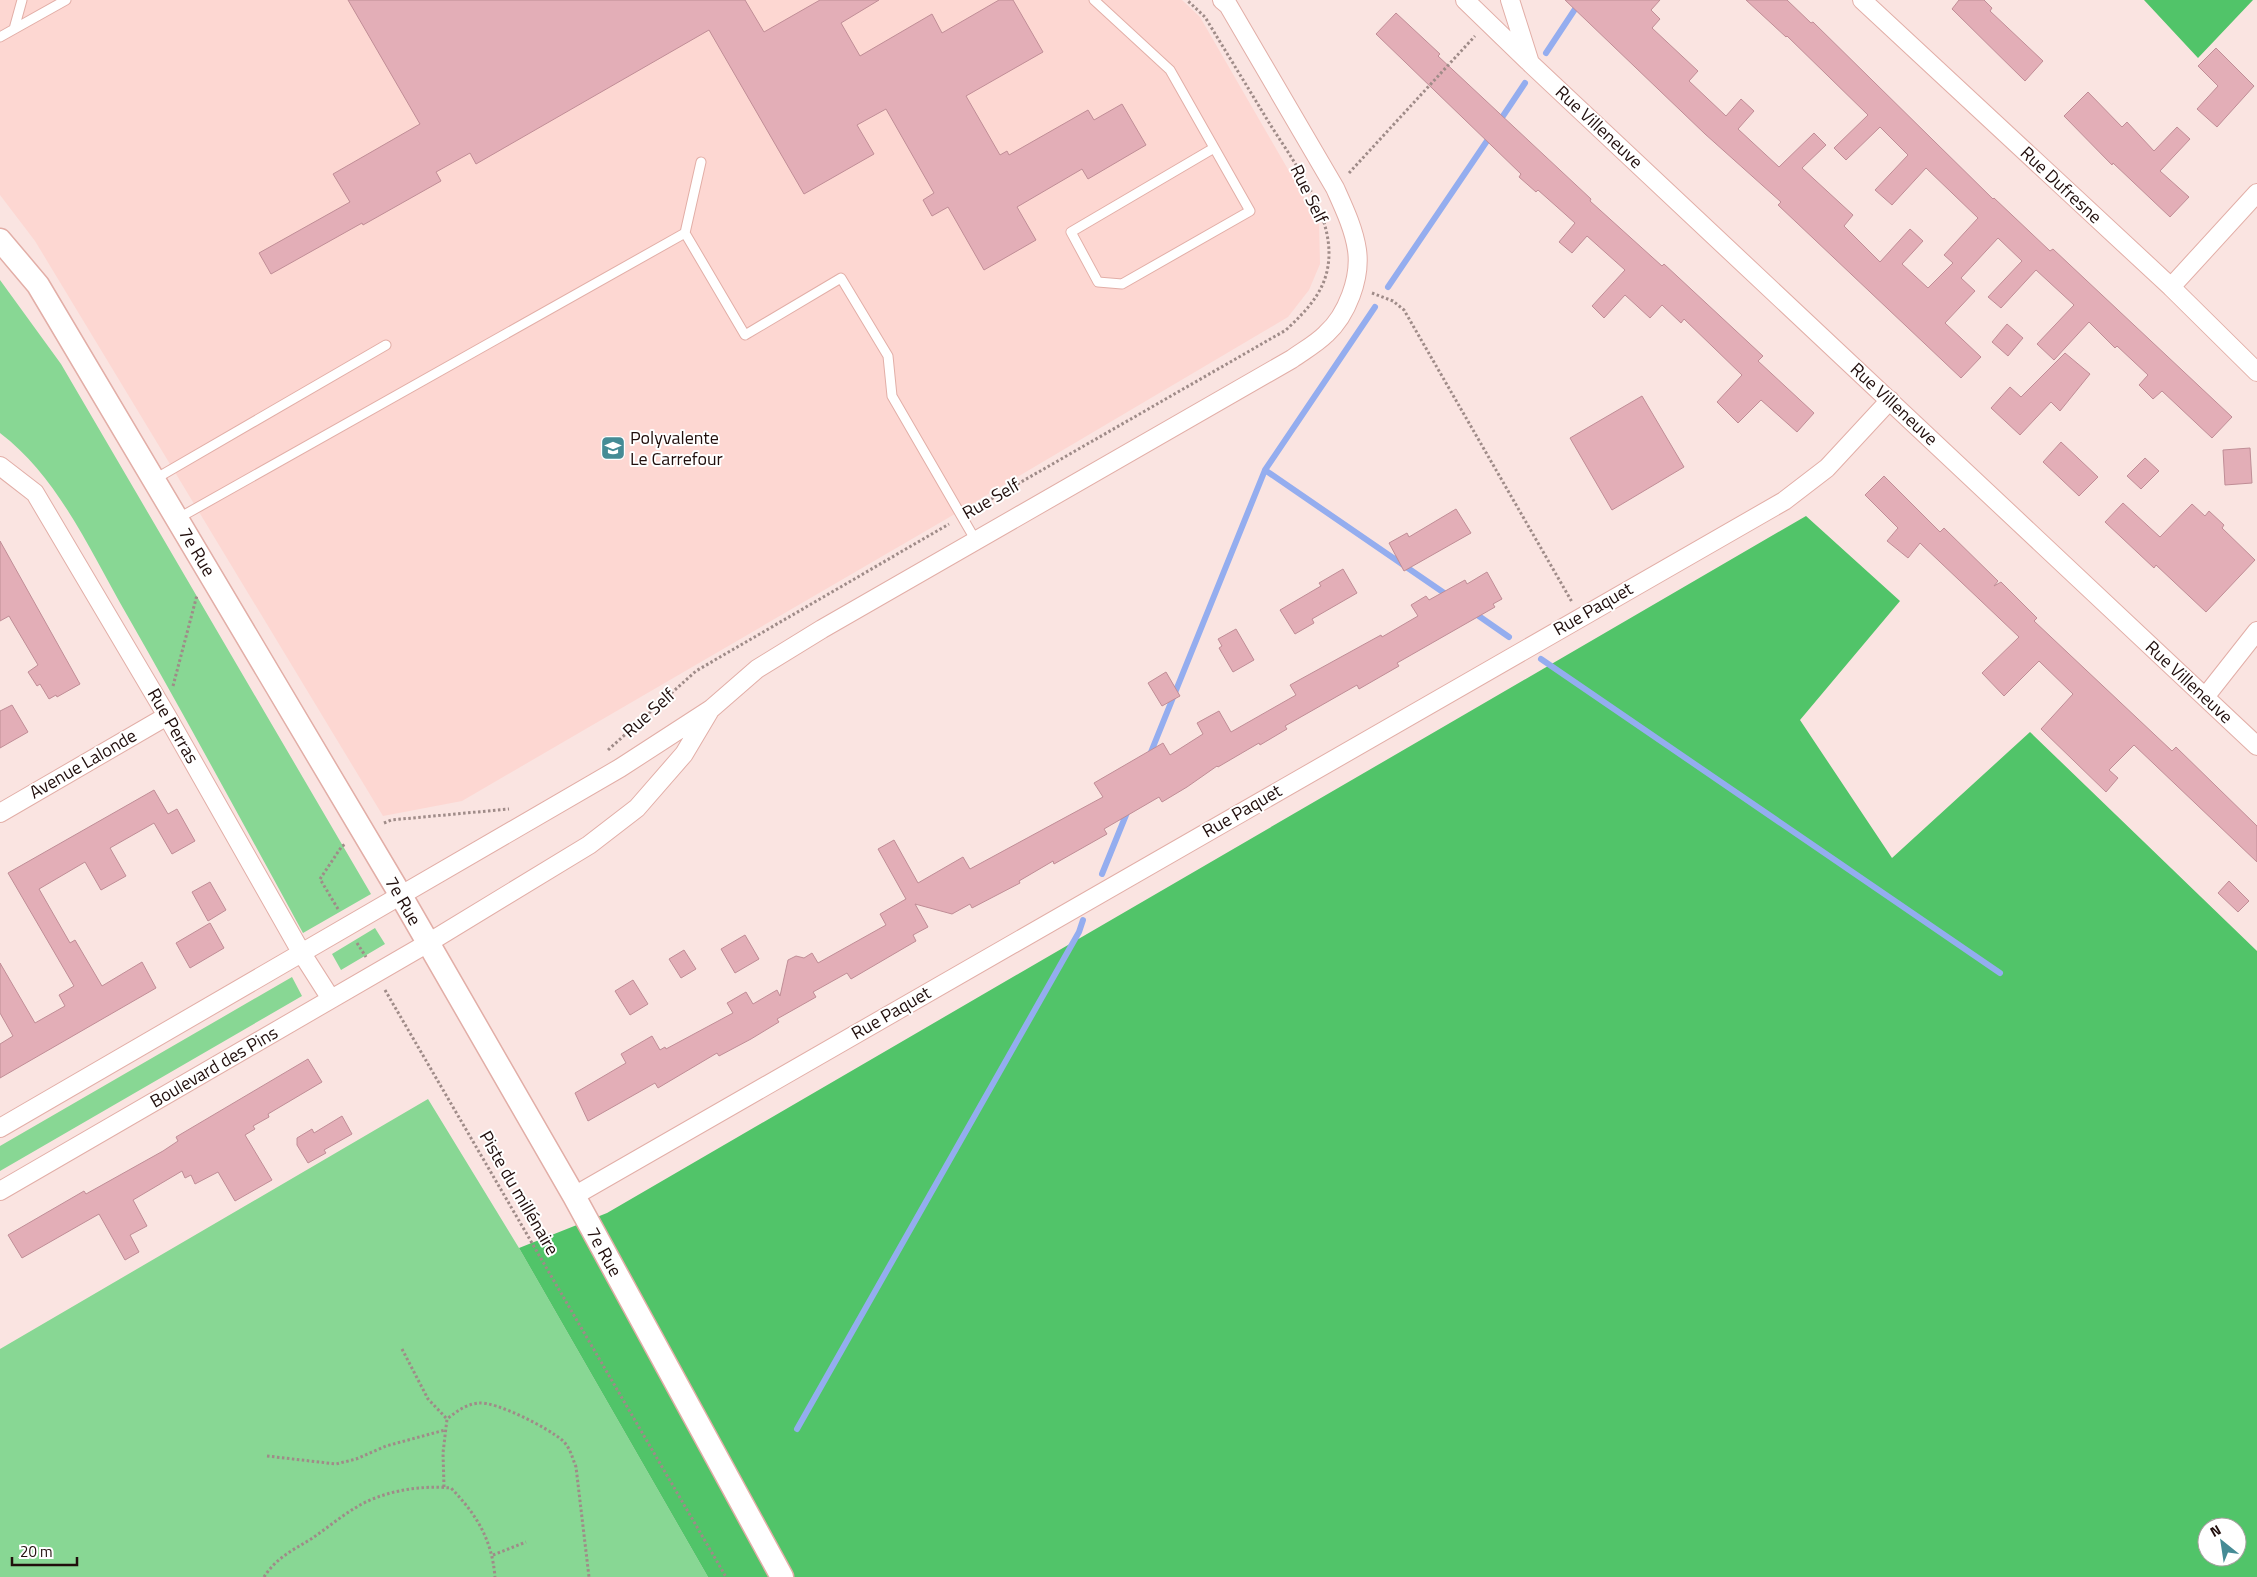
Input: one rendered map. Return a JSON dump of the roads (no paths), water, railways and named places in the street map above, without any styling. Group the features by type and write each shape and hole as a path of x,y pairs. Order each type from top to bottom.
{"street":[{"name":"Rue Self","path":"400,894 620,768 711,709 757,669 822,629 1292,359 1326,334 1343,313 1355,288 1358,251 1348,216 1335,188 1228,5 1222,0"},
{"name":"Rue Villeneuve","path":"1466,0 1530,63 2257,746"},
{"name":"Rue Villeneuve","path":"1510,0 1530,63"},
{"name":"Rue Dufresne","path":"1862,0 2171,287 2257,372"},
{"path":"2171,287 2257,193"},
{"name":"7e Rue","path":"0,240 38,285 400,894 574,1196 782,1577"},
{"name":"Rue Paquet","path":"574,1196 1580,616 1784,501 1827,468 1890,400"},
{"name":"Rue Perras","path":"0,466 34,493 167,716 301,952 331,999"},
{"path":"2205,697 2257,630"},
{"name":"Rue Self","path":"428,943 589,845 637,808 684,754 711,709"},
{"name":"Avenue Lalonde","path":"0,813 167,716"},
{"path":"0,1128 400,894"},
{"name":"Boulevard des Pins","path":"0,1191 428,943"}],"lane":[{"path":"14,29 22,0"},
{"path":"0,37 66,0"},
{"path":"1094,0 1170,70 1250,211 1122,284 1098,282 1071,232 1214,148"},
{"path":"701,162 684,233 745,335 841,278 888,356 892,396 976,541"},
{"path":"177,519 684,233"},
{"path":"153,479 386,345"}],"waterway":[{"path":"1546,53 1581,0"},
{"path":"1499,122 1525,83"},
{"path":"1388,287 1491,135"},
{"path":"1149,757 1265,470 1375,307"},
{"path":"1265,470 1450,597"},
{"path":"1473,612 1509,637"},
{"path":"1541,659 2000,973"},
{"path":"1102,874 1128,810"},
{"path":"797,1429 1079,932 1083,920"}],"place":[{"name":"Polyvalente Le Carrefour","path":"613,448"}]}
